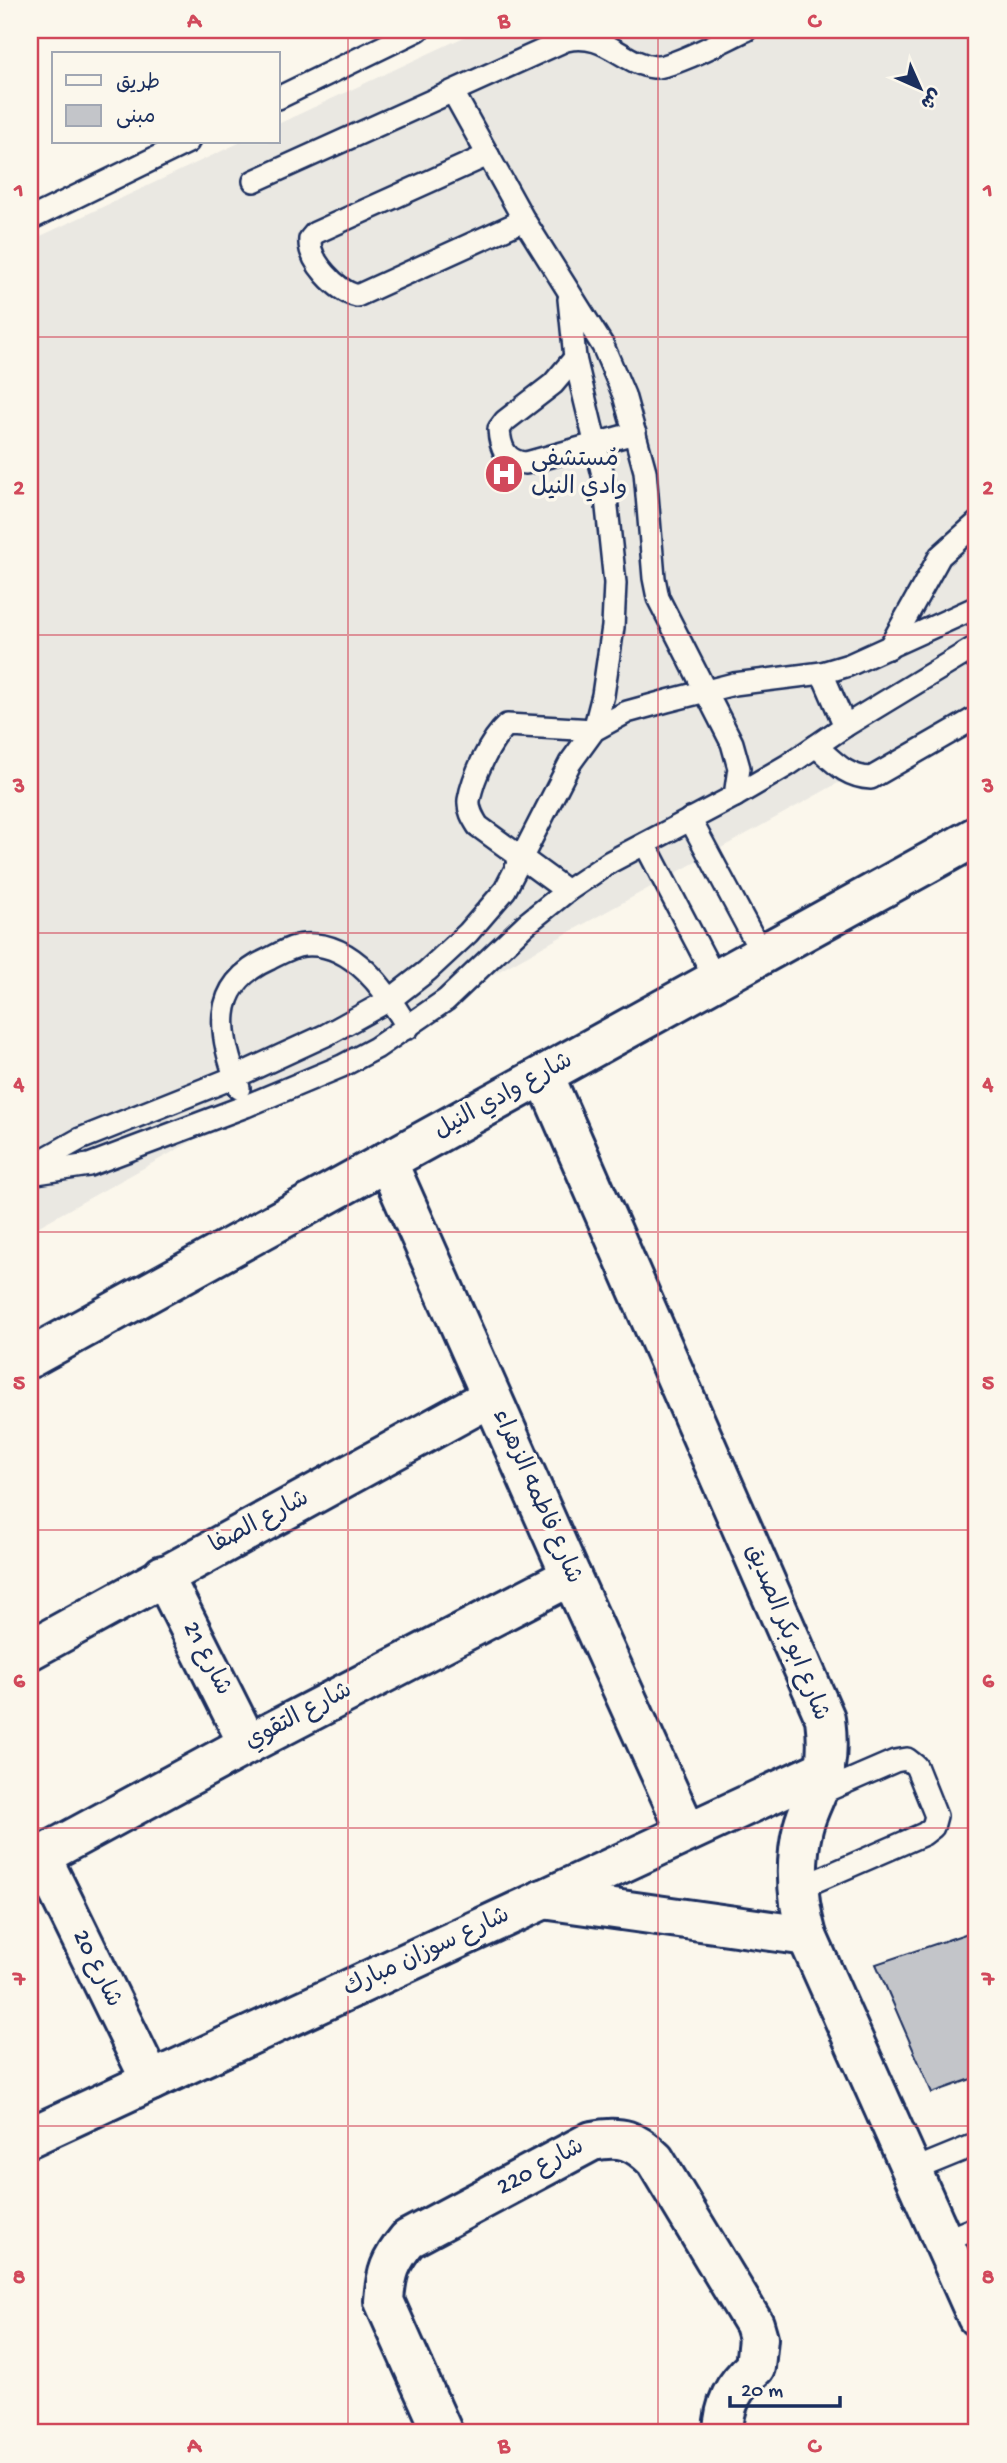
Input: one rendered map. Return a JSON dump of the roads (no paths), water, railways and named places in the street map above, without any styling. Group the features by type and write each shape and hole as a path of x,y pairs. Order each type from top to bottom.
{"street":[{"name":"شارع وادي النيل","path":"30,1357 977,836"},
{"name":"شارع ابو بكر الصديق","path":"544,1075 820,1706 828,1743 820,1783 803,1826 797,1858 797,1889 807,1936 912,2171 960,2234 976,2312"},
{"name":"شارع فاطمه الزهراء","path":"387,1161 687,1832"},
{"name":"شارع الصفا","path":"30,1650 491,1397"},
{"name":"شارع 21","path":"163,1575 248,1744"},
{"name":"شارع التقوي","path":"35,1859 248,1744 571,1576"},
{"name":"شارع سوزان مبارك","path":"30,2137 687,1832 820,1783"},
{"name":"شارع 20","path":"35,1859 151,2081"},
{"path":"543,1899 807,1936"},
{"name":"شارع 220","path":"443,2433 384,2301 385,2278 393,2256 408,2239 592,2141 609,2137 627,2140 643,2148 655,2160 754,2324 758,2338 755,2367 740,2379 730,2396 724,2414 723,2433"}],"lane":[{"path":"280,97 374,39 418,30"},
{"path":"254,181 566,40 579,37 592,39 656,68 746,30"},
{"path":"453,92 524,220 603,346 624,395 645,471 658,598 732,743 739,768 735,796"},
{"path":"30,219 184,144"},
{"path":"488,155 315,233 310,239 312,255 338,288 357,296 524,220"},
{"path":"30,1167 80,1139 235,1077 326,1035 391,999 427,971 468,933 505,890 570,763 594,730 603,695 615,606 604,479 575,358 568,293"},
{"path":"575,358 553,384 505,421 499,429 499,441 508,458 517,463 526,463 635,433"},
{"path":"889,648 940,556 977,523"},
{"path":"567,891 478,827 471,815 469,802 489,746 507,725 594,730 627,712 704,691 765,679 822,673 889,648 977,607"},
{"path":"30,1174 89,1165 246,1106 342,1066 408,1028 446,1000 484,967 526,924 567,891 610,862 735,796 977,646"},
{"path":"822,673 845,726"},
{"path":"817,746 844,771 856,777 871,778 977,717"},
{"path":"690,819 762,954"},
{"path":"645,844 716,980"},
{"path":"246,1106 222,1028 228,997 237,980 250,967 302,945 337,951 353,960 391,999 408,1028"},
{"path":"797,1889 924,1834 935,1822 936,1816 916,1766 907,1759 895,1760 820,1783"},
{"path":"912,2171 977,2144"}],"place":[{"name":"مُستشفى وادي النيل","path":"504,474"}]}
